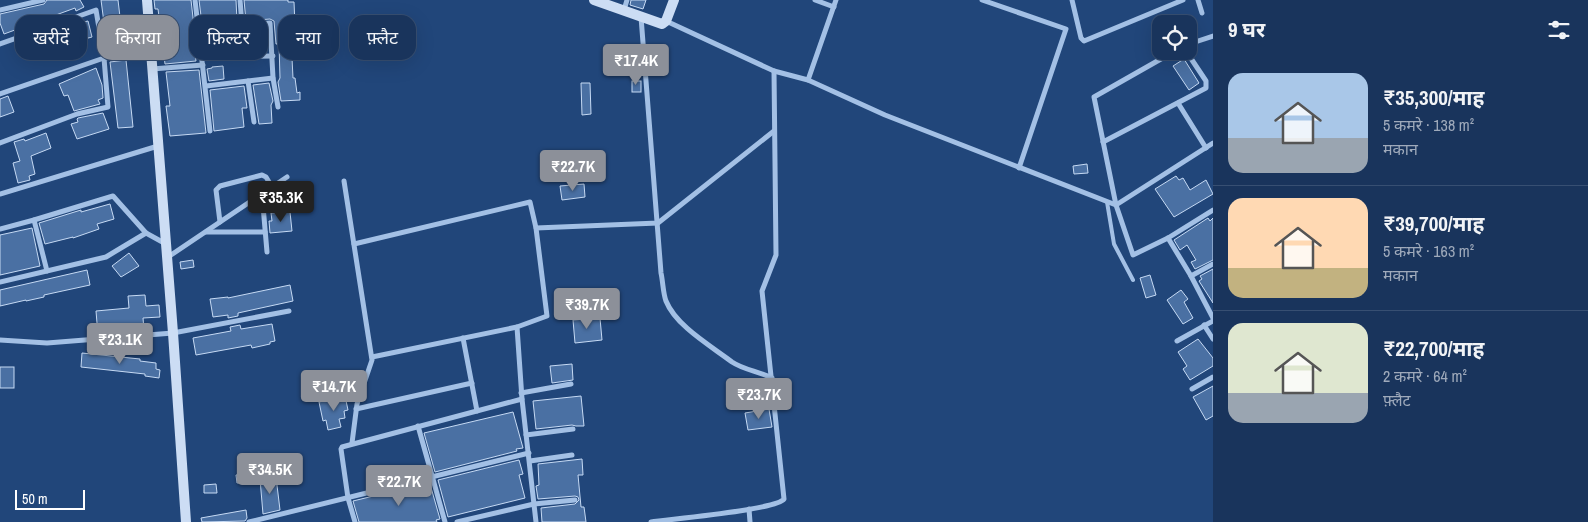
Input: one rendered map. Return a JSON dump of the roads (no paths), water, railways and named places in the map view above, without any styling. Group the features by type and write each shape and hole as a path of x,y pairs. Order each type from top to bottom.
{"street":[{"path":"0,10 43,0"},
{"path":"147,0 148,15"},
{"path":"195,0 197,15"},
{"path":"240,0 241,15"},
{"path":"594,0 662,24 666,21 674,0"},
{"path":"624,10 627,0"},
{"path":"815,0 834,7"},
{"path":"808,80 836,0"},
{"path":"982,0 1066,28 1019,168"},
{"path":"1072,0 1081,38 1084,41 1183,0"},
{"path":"1198,0 1202,13"},
{"path":"0,44 96,10 97,16"},
{"path":"641,16 661,273 666,300 673,314 680,322 739,367 759,371 772,378"},
{"path":"666,21 774,71 808,80 885,115 1116,205"},
{"path":"268,22 270,22 273,78 278,107"},
{"path":"1197,41 1213,36"},
{"path":"268,56 273,56"},
{"path":"0,94 98,60"},
{"path":"0,143 77,114 108,107 104,60"},
{"path":"150,60 168,257 186,522"},
{"path":"202,60 210,131"},
{"path":"1159,60 1094,98 1116,205 1133,256 1168,238 1213,210"},
{"path":"1103,142 1206,88 1206,81 1192,60"},
{"path":"151,69 203,65"},
{"path":"651,522 749,509 780,503 784,499 762,291 776,255 774,71"},
{"path":"206,86 273,78"},
{"path":"248,81 254,122"},
{"path":"1178,103 1206,148"},
{"path":"536,228 658,223 774,131"},
{"path":"1116,205 1213,143"},
{"path":"0,194 158,146"},
{"path":"220,222 216,190 220,186 262,175 266,177 272,187"},
{"path":"168,257 287,177"},
{"path":"344,181 372,357 356,409 352,443"},
{"path":"262,194 267,252"},
{"path":"0,228 34,220 113,196 146,233 166,244"},
{"path":"354,244 530,202 536,228 546,316 517,326 372,357"},
{"path":"34,220 47,271"},
{"path":"205,232 265,232"},
{"path":"0,282 106,257 146,233"},
{"path":"1168,238 1191,276 1213,319 1177,341"},
{"path":"1191,276 1213,264"},
{"path":"0,340 47,343 173,333 289,311"},
{"path":"1204,325 1213,339"},
{"path":"517,326 521,393 536,522"},
{"path":"463,338 477,411"},
{"path":"1192,389 1213,377"},
{"path":"356,409 472,383"},
{"path":"521,393 571,384"},
{"path":"355,522 348,498 341,449 344,446 522,399"},
{"path":"418,426 445,522"},
{"path":"526,435 573,429"},
{"path":"249,522 529,453"},
{"path":"530,461 572,455"},
{"path":"457,522 534,504 575,500"},
{"path":"749,509 750,522"}],"lane":[{"path":"1107,202 1114,244 1133,280"}]}
